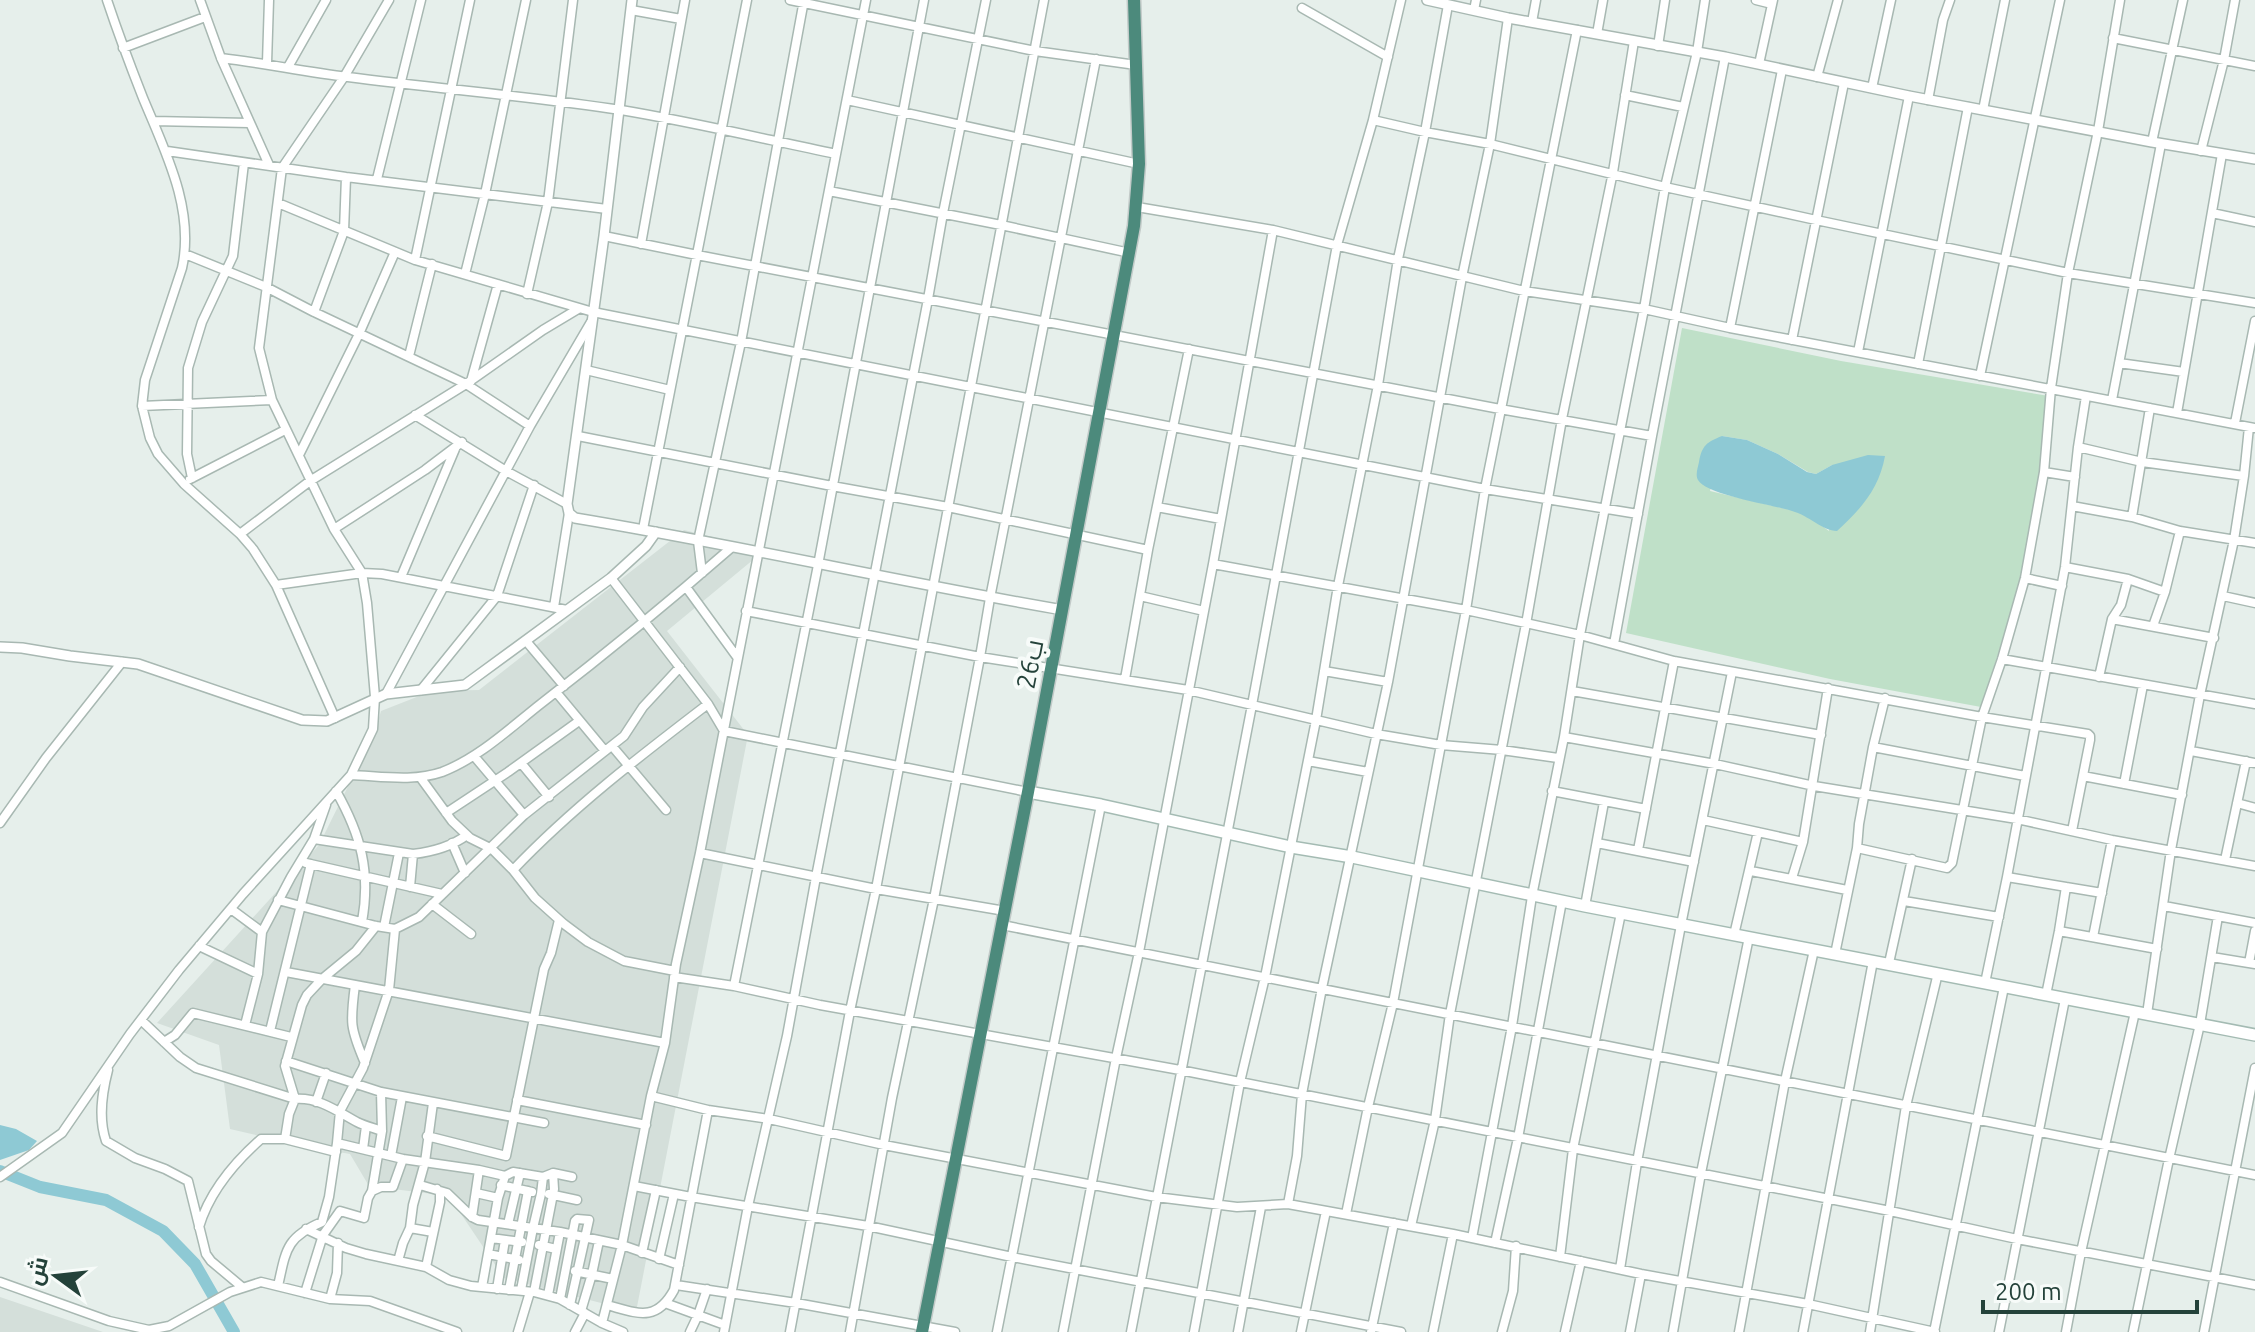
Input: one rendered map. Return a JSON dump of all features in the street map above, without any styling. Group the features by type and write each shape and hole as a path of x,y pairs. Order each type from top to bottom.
{"highway":[{"name":"26ب","path":"923,1329 1130,253 1139,164 1134,0"}],"main road":[{"path":"1028,792 1532,896 2255,1035"}],"street":[{"path":"107,0 123,48 167,151 184,222 185,254 145,380 142,406 150,438 158,454 184,484 253,549 276,585 335,718"},
{"path":"200,0 221,58 269,165"},
{"path":"267,63 269,0"},
{"path":"288,67 326,0"},
{"path":"0,1177 62,1133 141,1020 199,946 351,775 373,729 375,697 362,573 334,529 285,430 272,400 259,348 282,168 344,77 389,0"},
{"path":"377,179 421,0"},
{"path":"415,260 470,0"},
{"path":"465,274 526,0"},
{"path":"527,294 548,202 573,0"},
{"path":"641,244 685,0"},
{"path":"643,529 747,0"},
{"path":"790,0 1035,51 1136,65"},
{"path":"602,1323 665,1043 674,974 866,0"},
{"path":"734,986 818,565 924,0"},
{"path":"665,1303 724,1328 794,998 986,0"},
{"path":"790,1332 1044,0"},
{"path":"1131,1332 1337,245 1373,120 1401,0"},
{"path":"1429,0 1448,5 1475,5 1508,18 1725,57 1928,100 2255,159"},
{"path":"1532,22 1536,0"},
{"path":"1597,34 1603,0"},
{"path":"1658,46 1665,0"},
{"path":"1472,1238 1580,635 1665,187 1697,52 1705,0"},
{"path":"1756,0 1772,2 1759,64"},
{"path":"1817,77 1838,0"},
{"path":"1872,88 1891,0"},
{"path":"1928,100 1943,20 1950,0"},
{"path":"1983,110 2005,0"},
{"path":"1980,376 2060,0"},
{"path":"1857,848 1947,868 1950,866 1982,717 2025,578 2044,472 2051,388 2068,273 2098,131 2120,0"},
{"path":"2112,400 2171,49 2183,0"},
{"path":"2201,151 2224,60 2235,0"},
{"path":"702,573 698,541 741,342 804,1"},
{"path":"554,607 632,5 681,19"},
{"path":"1194,1332 1240,1082 1265,977 1316,720 1398,259 1448,5"},
{"path":"1302,8 1388,57"},
{"path":"123,48 205,17"},
{"path":"1288,1204 1297,1156 1302,1094 1388,682 1462,277 1490,144 1508,18"},
{"path":"1346,1214 1393,1003 1500,409 1577,30"},
{"path":"2113,38 2255,66"},
{"path":"1411,1226 1435,1120 1450,1014 1526,624 1562,419 1613,172 1634,41"},
{"path":"1614,644 1725,57"},
{"path":"221,58 344,77 619,110 836,154"},
{"path":"850,1332 907,1021 958,777 1096,59"},
{"path":"1730,328 1782,70"},
{"path":"1792,340 1844,83"},
{"path":"1625,95 1683,107"},
{"path":"1858,352 1909,96"},
{"path":"847,100 1139,164"},
{"path":"1918,364 1968,107"},
{"path":"1373,120 1552,158 1665,187 2068,273 2255,303"},
{"path":"153,121 249,123"},
{"path":"167,151 607,209"},
{"path":"2177,413 2222,154"},
{"path":"192,478 187,454 188,368 196,336 233,256 244,163"},
{"path":"314,312 344,231 346,177"},
{"path":"829,191 1130,253"},
{"path":"278,203 415,260 578,309 592,317 682,330 1485,489 1638,514"},
{"path":"1137,207 1273,230 1524,291 1644,309 2252,427 2234,540 2200,695 2171,850 2157,949 2106,1146 2066,1332"},
{"path":"2212,213 2255,222"},
{"path":"1063,1332 1165,819 1273,230"},
{"path":"604,236 1652,436"},
{"path":"299,455 359,334 395,252"},
{"path":"185,254 266,287 359,334 469,382 530,426"},
{"path":"409,356 432,264"},
{"path":"469,382 498,284"},
{"path":"240,534 310,481 469,382 578,309"},
{"path":"386,694 592,317"},
{"path":"2235,423 2255,321"},
{"path":"1125,679 1189,349"},
{"path":"2119,363 2184,372"},
{"path":"586,370 670,390"},
{"path":"1985,983 2062,586 2086,396"},
{"path":"142,406 272,400"},
{"path":"2132,517 2150,408"},
{"path":"415,415 459,444 534,485 568,508 575,518 1063,610"},
{"path":"184,484 285,430"},
{"path":"578,436 948,507 1148,550"},
{"path":"334,529 459,444"},
{"path":"401,577 459,444"},
{"path":"2078,447 2142,462 2244,476"},
{"path":"2044,472 2075,477"},
{"path":"421,690 497,596 534,485"},
{"path":"2072,506 2132,517 2180,531 2255,543"},
{"path":"1157,507 1221,519"},
{"path":"2153,626 2180,531"},
{"path":"0,647 138,664 302,720 327,721 386,694 465,685 611,578 646,546 656,532"},
{"path":"351,775 420,777 441,772 474,756 646,622 732,547"},
{"path":"1213,564 1466,610 1580,635 1674,661 2090,736 2072,831"},
{"path":"2065,567 2128,579 2165,592"},
{"path":"276,585 362,573 401,577 567,610"},
{"path":"611,578 708,704 724,731 1028,792"},
{"path":"2025,578 2062,586"},
{"path":"2099,677 2112,619 2121,605 2128,579"},
{"path":"686,587 737,657"},
{"path":"1140,596 1204,611"},
{"path":"2223,596 2255,603"},
{"path":"746,611 980,657 1188,690 1376,734 1441,745 1558,758"},
{"path":"2112,619 2214,638"},
{"path":"526,641 579,721 628,764 666,810"},
{"path":"2002,659 2255,704"},
{"path":"1638,850 1674,661"},
{"path":"0,823 46,758 122,662"},
{"path":"278,900 395,929 419,917 524,815 624,736 643,707 680,667"},
{"path":"1324,671 1388,682"},
{"path":"1620,1269 1681,925 1732,672"},
{"path":"2124,784 2143,685"},
{"path":"1792,878 1814,786 1828,688"},
{"path":"1572,691 1821,735"},
{"path":"1835,954 1885,698"},
{"path":"513,870 628,764 708,704"},
{"path":"446,813 579,721"},
{"path":"1564,737 1715,764 1814,786 2017,819 2255,866"},
{"path":"1873,747 2025,776"},
{"path":"2191,751 2250,762 2237,803 2225,860"},
{"path":"474,756 524,815"},
{"path":"1308,761 1368,772"},
{"path":"521,763 549,797"},
{"path":"2083,776 2182,795"},
{"path":"420,777 446,813 467,835 492,849 559,920 588,942 624,961 850,1011 1180,1070 2255,1285"},
{"path":"336,791 349,813 367,877 362,922"},
{"path":"1552,791 1646,809"},
{"path":"1585,906 1604,802"},
{"path":"2237,803 2255,808"},
{"path":"245,1025 258,974 262,932 314,839 326,804"},
{"path":"997,1332 1101,805"},
{"path":"1703,820 1803,842"},
{"path":"1734,935 1758,832"},
{"path":"314,839 413,854 425,853 467,835"},
{"path":"2093,937 2112,840"},
{"path":"452,843 465,873"},
{"path":"1597,843 1694,862"},
{"path":"285,1139 295,1099 285,1066 302,1005 322,979 380,927 399,853"},
{"path":"700,853 876,889 1005,911"},
{"path":"410,887 413,854"},
{"path":"1889,963 1912,859"},
{"path":"300,862 442,894"},
{"path":"270,1031 311,864"},
{"path":"1751,871 1847,890"},
{"path":"2007,877 2102,893"},
{"path":"2046,995 2066,887"},
{"path":"1495,1243 1562,901"},
{"path":"1904,901 1999,917"},
{"path":"432,904 471,934"},
{"path":"2164,906 2255,923"},
{"path":"231,909 262,932"},
{"path":"1560,1257 1573,1149 1621,913"},
{"path":"2133,1332 2200,1024 2218,916"},
{"path":"427,1136 506,1156 544,969 559,920"},
{"path":"1002,925 2255,1175"},
{"path":"278,1286 293,1238 322,1222 329,1197 340,1111 365,1063 389,990 395,929"},
{"path":"2059,931 2157,949"},
{"path":"2212,957 2252,964 2255,931"},
{"path":"1673,1332 1701,1173 1749,937"},
{"path":"199,946 258,974"},
{"path":"1739,1332 1785,1081 1814,950"},
{"path":"1803,1332 1873,961"},
{"path":"286,972 665,1043"},
{"path":"1870,1332 1906,1106 1938,973"},
{"path":"355,985 352,1032 365,1063"},
{"path":"651,1096 708,1110 769,1119 884,1145 1156,1197 1217,1206 1288,1204 1346,1214 1516,1246 1641,1274 1808,1304 1934,1332 2004,987"},
{"path":"1999,1332 2065,999"},
{"path":"164,1042 175,1035 193,1013 291,1037"},
{"path":"141,1020 196,1068 295,1099 307,1098 382,1131"},
{"path":"286,1061 381,1092 544,1123"},
{"path":"109,1065 102,1103 102,1129 106,1141 135,1158 188,1181 206,1254 242,1287"},
{"path":"2204,1332 2255,1068"},
{"path":"316,1102 326,1073"},
{"path":"305,1293 323,1235 340,1211 364,1218 382,1131 381,1092"},
{"path":"391,1156 402,1097"},
{"path":"517,1100 646,1125"},
{"path":"398,1261 420,1185 433,1103"},
{"path":"607,1305 649,1314 660,1309 676,1285 708,1110"},
{"path":"363,1149 366,1126"},
{"path":"199,1227 203,1213 240,1157 261,1139 363,1149 403,1159 479,1170 516,1188 577,1200"},
{"path":"372,1191 393,1187 403,1159"},
{"path":"472,1217 479,1170"},
{"path":"482,1287 503,1181 513,1172 543,1177 553,1173 572,1177"},
{"path":"508,1224 520,1173"},
{"path":"518,1332 528,1291 540,1263 555,1183 553,1173"},
{"path":"528,1291 527,1261 543,1177"},
{"path":"420,1185 437,1189 455,1199 472,1217 622,1245 679,1265"},
{"path":"634,1186 868,1226 1305,1313 1371,1329 1401,1332"},
{"path":"426,1267 440,1202 437,1189"},
{"path":"642,1253 656,1190"},
{"path":"509,1290 528,1191"},
{"path":"476,1193 498,1198"},
{"path":"659,1259 674,1194"},
{"path":"512,1205 550,1213"},
{"path":"1238,1332 1261,1207"},
{"path":"670,1211 689,1214"},
{"path":"1301,1332 1326,1211"},
{"path":"560,1299 577,1219 589,1220 570,1305"},
{"path":"649,1222 667,1227"},
{"path":"1371,1329 1394,1223"},
{"path":"410,1228 433,1232"},
{"path":"306,1229 366,1254 426,1267 449,1280 548,1295 623,1332"},
{"path":"548,1295 560,1232"},
{"path":"1433,1332 1453,1234"},
{"path":"491,1238 556,1249"},
{"path":"497,1289 505,1240"},
{"path":"575,1332 583,1312 599,1241"},
{"path":"330,1299 337,1273 338,1243"},
{"path":"1502,1332 1513,1291 1516,1246"},
{"path":"570,1251 595,1257"},
{"path":"488,1254 540,1263"},
{"path":"1565,1332 1581,1261"},
{"path":"553,1267 613,1279"},
{"path":"1630,1332 1641,1274"},
{"path":"0,1282 109,1321 149,1330 169,1326 215,1299 261,1282 330,1299 370,1301 457,1332"},
{"path":"676,1285 955,1332"},
{"path":"690,1332 707,1289"}],"shaded area":[{"path":"684,530 765,550 667,631 748,735 636,1312 504,1278 449,1196 369,1186 350,1154 230,1129 219,1045 157,1023 319,845 375,732 381,711 432,691 479,690"},
{"path":"0,1297 103,1332 0,1332"}],"green space":[{"path":"1682,328 1841,361 2049,396 2038,481 2017,595 1981,707 1830,679 1626,633","holes":["1722,436 1747,440 1808,472 1816,474 1832,465 1829,531 1810,517 1795,511 1710,491"]}],"water":[{"path":"1722,436 1747,440 1816,474 1832,465 1868,455 1885,456 1868,498 1837,531 1798,513 1727,495 1704,485 1697,476 1702,452 1709,442"},
{"path":"0,1125 16,1129 37,1141 29,1150 0,1160"}],"waterway":[{"path":"0,1171 40,1187 106,1200 163,1231 195,1264 234,1332"}]}
